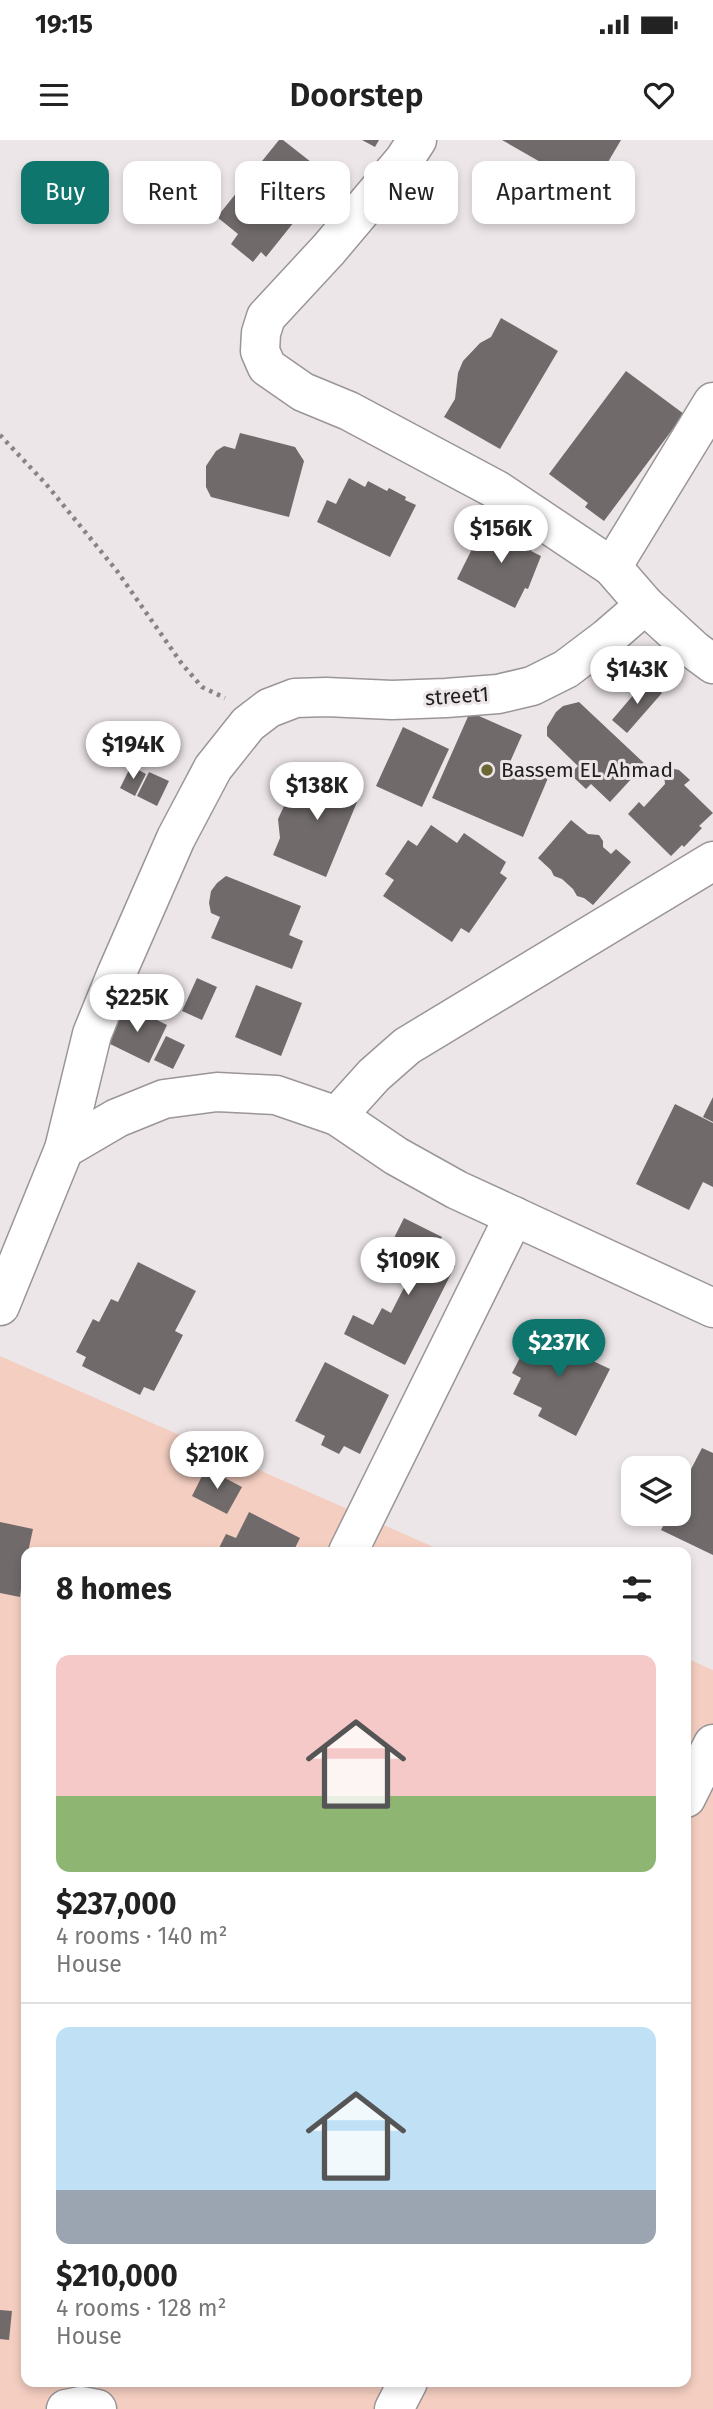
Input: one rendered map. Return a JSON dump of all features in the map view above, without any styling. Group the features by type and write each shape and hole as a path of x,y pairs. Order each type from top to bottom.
{"street":[{"path":"417,140 404,160 266,317 261,333 260,351 267,367 303,392 349,411 496,490 612,567 645,605 713,664"},
{"path":"612,567 713,402"},
{"name":"street1","path":"0,1307 64,1149 92,1034 116,975 176,838 213,768 248,724 269,708 295,698 446,698 498,694 531,685 566,669 645,605"},
{"path":"337,1116 374,1075 407,1046 713,862"},
{"path":"64,1149 117,1118 164,1099 204,1094 276,1095 337,1116 397,1156 445,1183 713,1308"},
{"path":"350,1547 514,1216"},
{"path":"691,1788 713,1744"},
{"path":"394,2409 405,2387"},
{"path":"66,2409 81,2406 97,2409"}],"path":[{"path":"0,435 46,484 117,571 182,664 202,687 223,696 248,724"}],"shaded area":[{"path":"0,1356 434,1547 21,1547 21,2387 691,2387 691,1660 713,1670 713,2409 0,2409"}],"building":[{"path":"279,140 283,140 310,161 262,161"},
{"path":"362,140 379,140 375,147"},
{"path":"502,140 621,140 609,161 539,161"},
{"path":"235,195 235,224 292,224 266,257 261,252 253,262 231,244 238,234 221,220 221,212"},
{"path":"501,318 558,351 500,449 444,417 455,399 458,373 463,361 480,343 491,337"},
{"path":"626,371 684,414 604,521 585,507 588,503 549,474"},
{"path":"240,433 295,447 304,461 289,517 211,497 206,487 206,466 216,451 224,446 235,449"},
{"path":"349,478 365,487 368,481 387,491 389,488 416,505 390,557 317,522 327,500 336,504"},
{"path":"489,522 506,531 508,527 528,537 526,540 534,544 531,551 541,556 528,589 525,588 515,608 457,579"},
{"path":"646,680 662,693 627,733 612,720"},
{"path":"579,702 645,764 610,802 591,784 586,789 570,774 578,766 547,736 547,727 556,712 563,706"},
{"name":"Bassem EL Ahmad","path":"470,712 522,735 510,762 548,778 523,837 432,798"},
{"path":"403,727 449,749 422,807 376,786"},
{"path":"131,766 146,774 135,796 120,788"},
{"path":"670,768 679,770 690,780 684,785 713,813 699,826 702,828 684,847 682,845 671,856 628,814 639,802 644,807 665,784 664,775"},
{"path":"328,770 364,785 326,877 273,855 280,838 278,819 285,804 299,793 304,795 313,774 325,779"},
{"path":"149,772 169,781 157,806 137,796"},
{"path":"571,820 588,834 599,835 603,847 611,854 616,849 631,862 593,905 577,896 573,889 554,876 538,858"},
{"path":"431,825 457,843 464,833 506,862 500,873 507,878 469,933 461,928 452,942 383,896 394,880 385,874 408,840 417,846"},
{"path":"226,876 301,906 289,935 303,941 292,969 211,938 220,917 211,913 211,891"},
{"path":"197,978 217,987 202,1020 182,1011"},
{"path":"256,985 302,1003 281,1056 235,1037"},
{"path":"125,1004 167,1025 149,1063 106,1042"},
{"path":"166,1036 185,1045 173,1069 154,1060"},
{"path":"713,1097 713,1122 703,1117"},
{"path":"675,1104 713,1123 713,1187 703,1182 689,1210 636,1184"},
{"path":"404,1218 442,1237 435,1249 439,1251 436,1256 455,1266 405,1365 344,1334 353,1315 373,1325 382,1308 391,1313 412,1272 400,1266 410,1246 394,1238"},
{"path":"138,1262 196,1291 175,1331 183,1335 154,1391 144,1387 140,1395 82,1366 86,1357 76,1352 93,1319 99,1322 111,1299 118,1302"},
{"path":"558,1327 573,1331 578,1345 576,1353 610,1369 576,1436 538,1416 542,1408 513,1394 521,1378 512,1373 534,1331 547,1338 551,1331"},
{"path":"325,1362 389,1395 360,1454 344,1446 339,1454 321,1445 325,1436 295,1421"},
{"path":"702,1448 713,1453 713,1555 661,1530 663,1526 691,1526 691,1469"},
{"path":"206,1468 242,1487 227,1514 192,1496"},
{"path":"249,1512 300,1538 296,1547 220,1547 226,1534 236,1538"},
{"path":"0,1522 33,1529 29,1547 21,1547 20,1597 0,1593"},
{"path":"0,2310 12,2311 9,2340 0,2339"}],"place":[{"name":"Bassem EL Ahmad","path":"487,770"}]}
